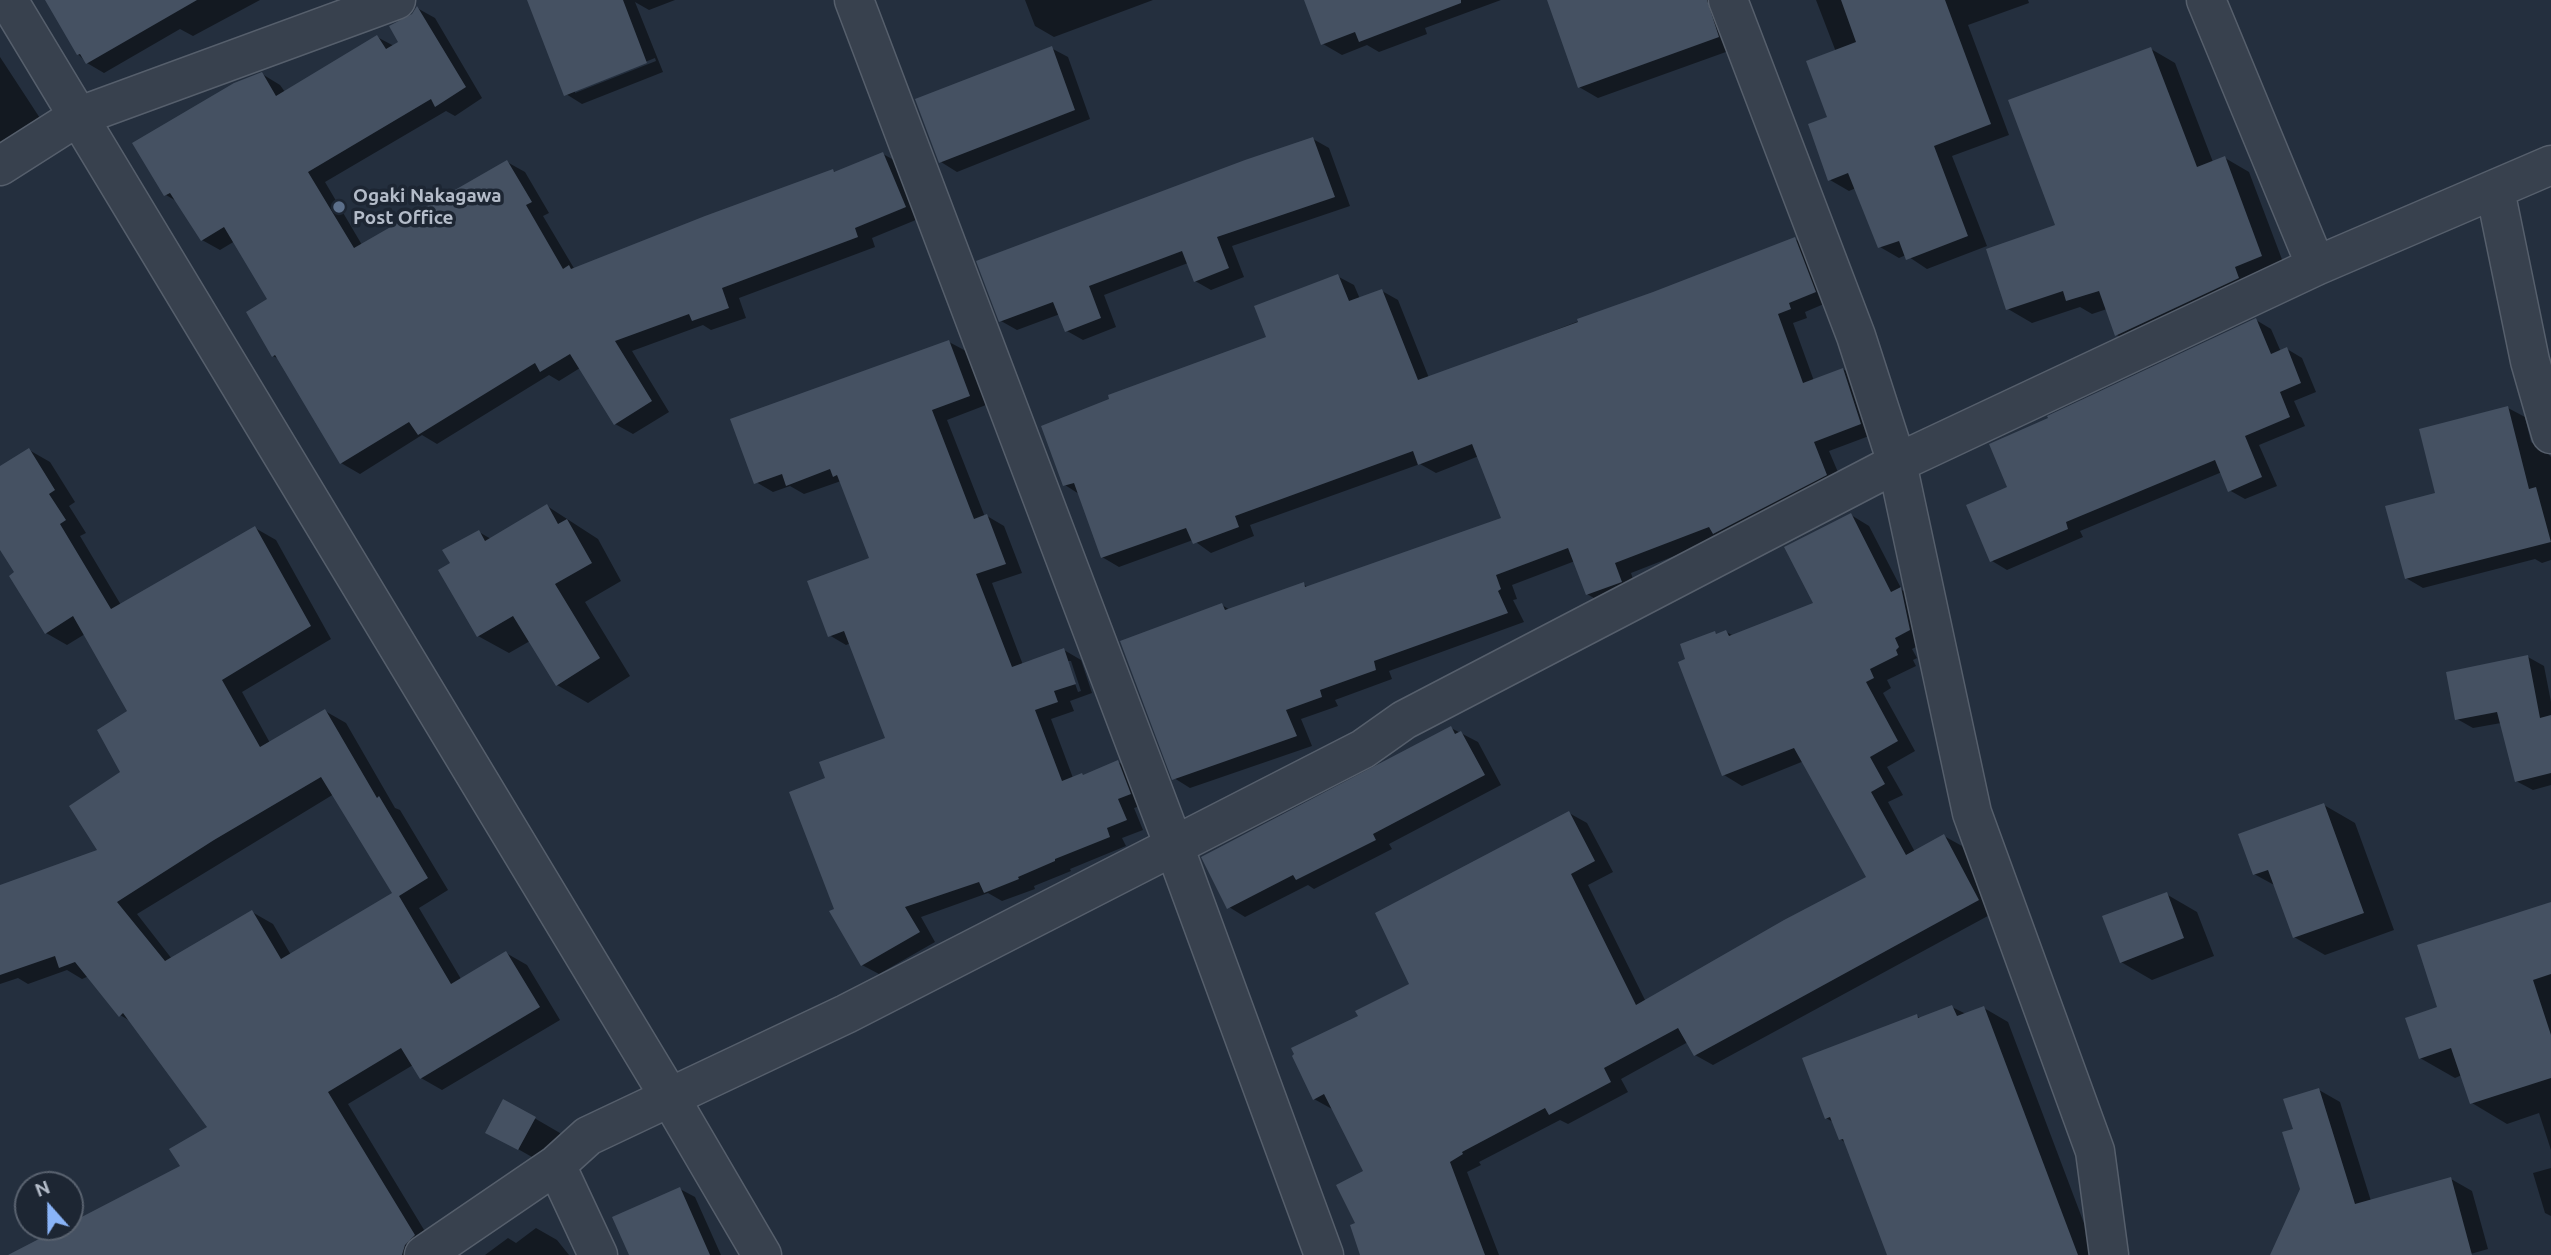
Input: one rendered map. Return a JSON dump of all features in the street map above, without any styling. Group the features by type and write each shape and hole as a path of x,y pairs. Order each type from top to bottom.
{"street":[{"path":"8,0 669,1096 762,1255"},
{"path":"0,166 77,117 396,0"},
{"path":"854,0 1174,846 1324,1255"},
{"path":"1728,0 1856,336 1897,463 1972,813 2095,1151 2109,1255"},
{"path":"2206,0 2316,266"},
{"path":"424,1255 556,1165 587,1136 846,1014 1363,749 1404,720 1897,463 2316,266 2551,165"},
{"path":"2495,190 2530,360 2551,434"},
{"path":"556,1165 598,1255"}],"building":[{"path":"45,0 197,0 86,64 80,54 77,55"},
{"path":"527,0 623,0 647,63 564,96"},
{"path":"1304,0 1461,0 1461,3 1359,42 1355,32 1321,45"},
{"path":"1547,0 1707,0 1719,37 1578,88"},
{"path":"1841,0 1945,0 1991,124 1934,146 1968,236 1906,260 1899,241 1878,248 1848,173 1828,181 1808,124 1827,117 1806,61 1856,42"},
{"path":"417,6 466,87 435,107 431,99 308,172 354,248 507,160 532,202 526,205 563,269 569,265 571,269 705,216 833,169 834,172 883,152 906,207 855,228 858,237 722,288 729,308 692,321 689,314 615,341 652,401 614,425 570,354 540,372 535,363 418,435 409,422 340,464 246,312 267,299 224,227 201,241 170,193 164,196 132,143 234,83 262,72 276,96 377,35 386,49 398,42 389,26 412,14"},
{"path":"1052,46 1075,110 939,163 915,99"},
{"path":"2151,47 2197,167 2225,156 2262,256 2235,267 2239,278 2115,336 2099,291 2066,301 2063,291 2006,310 1986,249 2055,225 2008,100"},
{"path":"1313,137 1335,197 1217,237 1229,268 1194,282 1182,251 1089,286 1101,318 1065,332 1053,302 999,322 976,261"},
{"path":"1795,237 1816,292 1789,303 1791,309 1778,314 1803,383 1843,368 1861,424 1814,442 1827,475 1713,534 1709,527 1615,563 1622,582 1586,595 1568,548 1496,575 1501,589 1498,591 1508,613 1374,661 1376,670 1320,690 1322,697 1286,710 1297,736 1172,780 1120,641 1222,603 1225,610 1304,582 1305,587 1501,518 1472,444 1418,465 1413,451 1235,516 1239,527 1193,544 1186,528 1101,558 1074,483 1063,486 1041,426 1109,399 1108,395 1266,337 1254,306 1338,274 1349,301 1382,289 1418,380 1578,322 1577,319"},
{"path":"2256,318 2271,354 2287,347 2301,383 2280,392 2290,417 2245,436 2262,477 2228,492 2215,460 2066,522 2068,529 1990,562 1966,505 2007,487 1989,444"},
{"path":"949,340 970,396 932,410 974,519 987,514 1006,564 976,574 1012,667 1064,648 1076,684 1054,691 1058,702 1035,710 1062,781 1118,760 1131,794 1118,799 1127,820 1107,828 1110,837 1055,859 1018,877 1019,879 984,893 979,882 905,907 920,932 861,966 829,911 834,909 789,792 825,778 819,762 885,738 844,631 828,637 807,581 869,558 837,475 833,477 830,469 786,486 782,474 754,484 730,419"},
{"path":"2508,406 2529,489 2536,487 2551,542 2405,579 2385,506 2435,493 2419,429"},
{"path":"29,448 55,490 49,494 66,520 60,524 111,609 255,526 311,626 222,680 260,747 325,709 428,878 399,896 451,984 506,951 540,1007 420,1079 401,1048 328,1092 415,1235 405,1245 402,1255 8,1255 35,1241 84,1241 84,1216 180,1166 169,1149 207,1127 123,1013 119,1017 75,962 59,968 55,956 0,975 0,885 97,850 69,806 120,772 97,730 127,711 73,616 45,634 9,576 14,572 0,550 0,466","holes":["321,777 392,893 281,959 252,910 165,961 117,902 214,840"]},
{"path":"547,504 558,524 567,519 592,563 555,584 600,658 556,686 513,616 477,637 438,570 450,563 442,550 479,530 485,541"},
{"path":"1851,513 1891,592 1901,587 1910,630 1895,638 1899,647 1896,650 1898,655 1870,669 1874,678 1866,682 1898,741 1870,757 1885,784 1871,792 1906,855 1944,834 1979,900 1694,1056 1678,1028 1604,1068 1611,1082 1549,1115 1545,1108 1462,1152 1463,1154 1450,1162 1485,1255 1360,1255 1350,1225 1355,1223 1336,1185 1363,1171 1324,1094 1313,1100 1292,1056 1294,1054 1291,1048 1358,1016 1355,1011 1409,984 1375,913 1569,811 1595,861 1571,874 1636,1005 1784,920 1866,877 1794,748 1722,776 1678,662 1685,659 1680,644 1715,631 1716,634 1726,630 1729,636 1813,603 1784,547"},
{"path":"2528,655 2540,718 2551,715 2551,773 2515,782 2497,712 2455,720 2446,672"},
{"path":"1451,726 1455,734 1461,731 1485,775 1373,834 1376,840 1296,880 1293,875 1227,909 1201,857"},
{"path":"2324,803 2364,913 2293,938 2268,870 2253,875 2238,834"},
{"path":"2167,892 2184,938 2120,963 2102,916"},
{"path":"2551,902 2551,974 2533,980 2551,1035 2551,1078 2470,1104 2451,1048 2419,1059 2405,1018 2437,1007 2417,945"},
{"path":"1952,1005 1957,1016 1984,1006 2078,1255 1887,1255 1843,1139 1839,1140 1830,1117 1825,1119 1802,1058 1917,1014 1918,1018"},
{"path":"2319,1088 2355,1204 2451,1177 2472,1255 2270,1255 2300,1189 2282,1132 2293,1129 2283,1099"},
{"path":"503,1099 536,1117 518,1150 485,1133"},
{"path":"680,1187 710,1255 629,1255 612,1217"}],"place":[{"name":"Ogaki Nakagawa Post Office","path":"339,207"}]}
